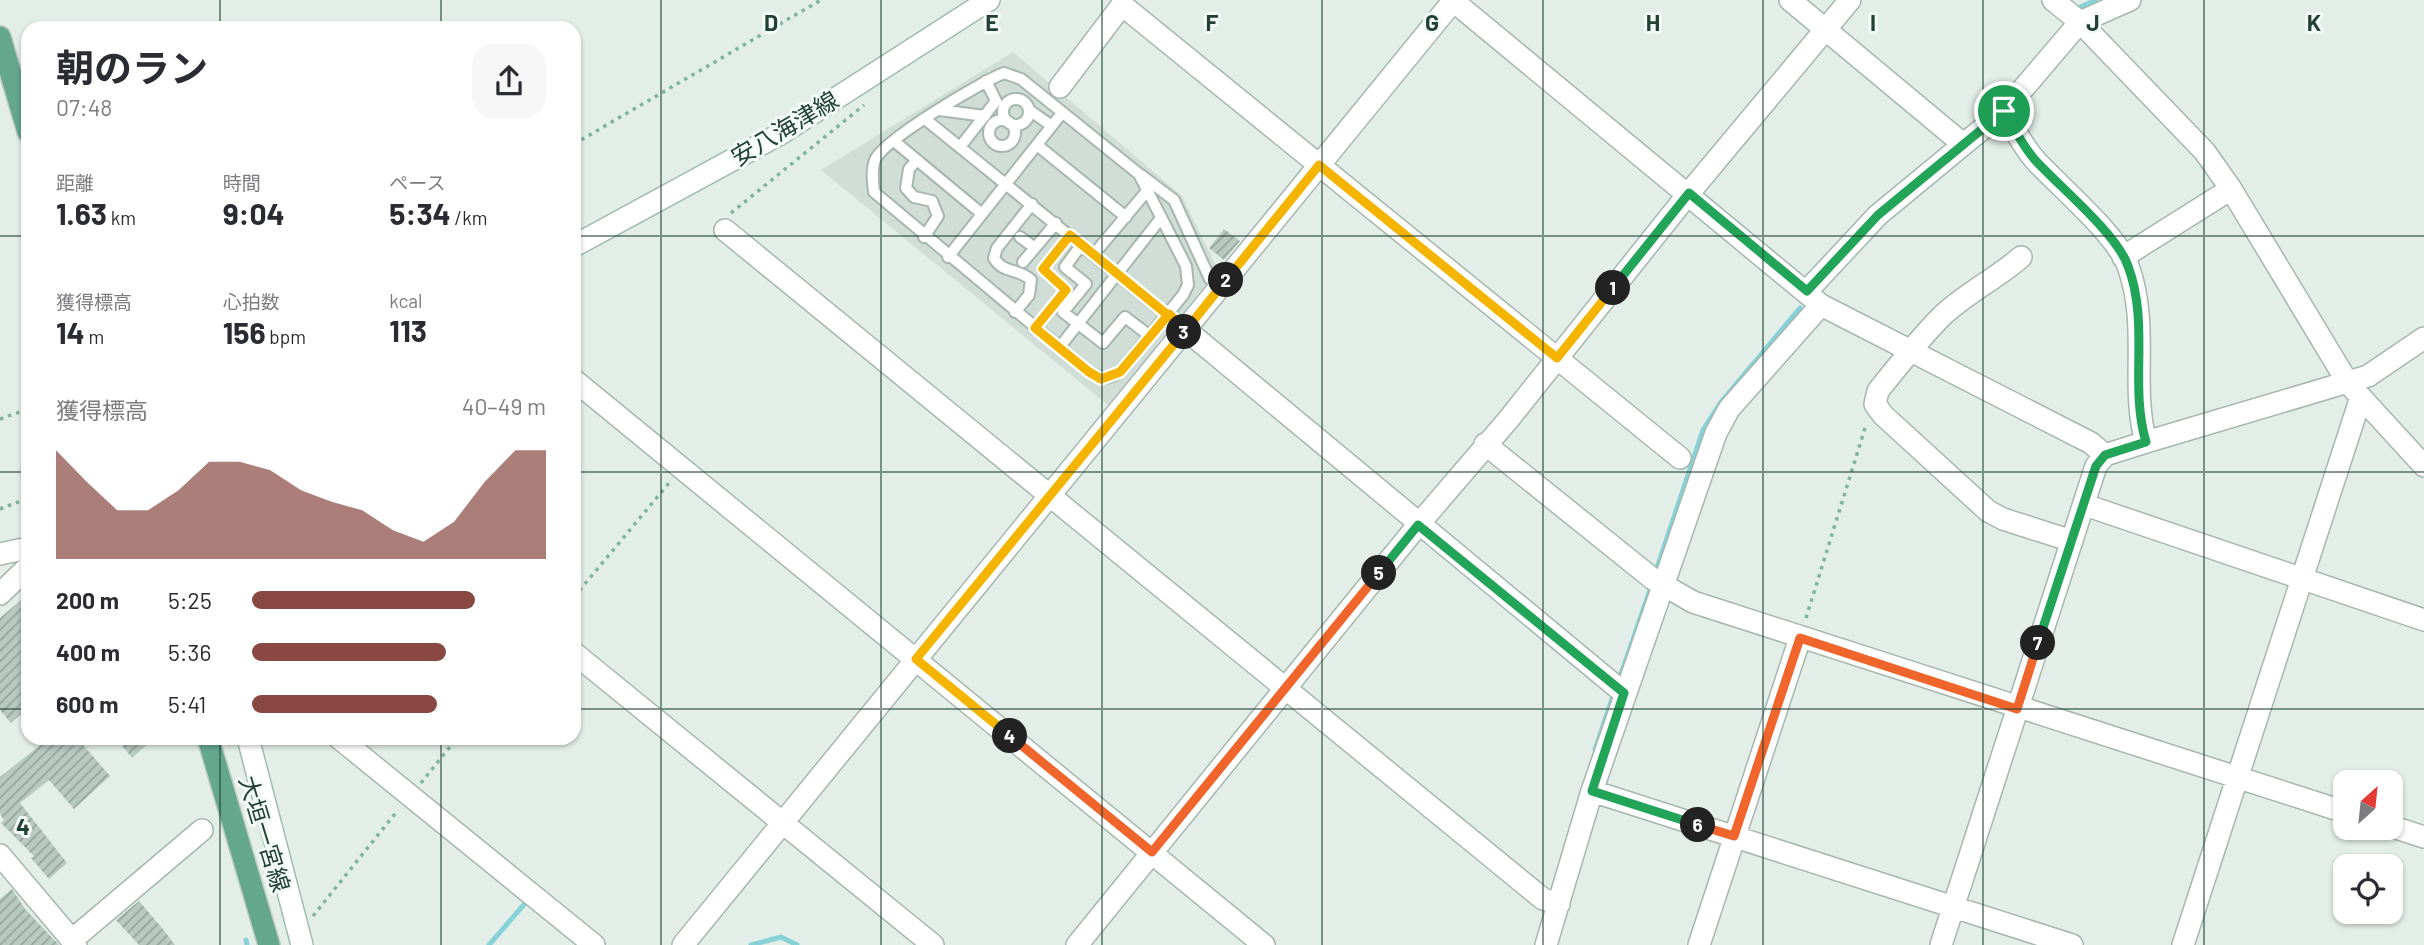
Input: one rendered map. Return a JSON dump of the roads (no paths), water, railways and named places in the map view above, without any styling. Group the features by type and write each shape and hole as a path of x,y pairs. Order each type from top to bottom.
{"main road":[{"path":"0,37 21,108"},
{"name":"大垣一宮線","path":"210,745 269,945"}],"street":[{"name":"安八海津線","path":"581,242 782,133 989,0"},
{"path":"683,945 1453,0 1814,298 1910,351 2091,443 2105,455"},
{"path":"1790,0 1963,144"},
{"path":"1077,945 1689,193 1850,0"},
{"path":"2053,0 2080,22 2205,152 2231,189 2355,390 2424,466"},
{"path":"1546,945 1624,693 1716,433 1729,409 1878,215 2004,111 2080,22 2130,0"},
{"path":"1060,87 1122,5 1680,458"},
{"path":"2004,111 2033,158 2113,238 2123,257 2141,319 2140,423 2146,442"},
{"path":"2123,257 2231,189"},
{"path":"726,230 1543,899 1559,904"},
{"path":"2021,257 1995,279 1973,291 1943,315 1878,391 1875,404 1883,415 1987,511 2003,519 2072,541"},
{"path":"1186,330 1624,693"},
{"path":"2183,945 2300,578 2355,390 2368,376 2424,338"},
{"path":"581,386 1264,945"},
{"path":"1941,945 2096,466 2105,455 2146,442 2355,390"},
{"path":"1485,444 1661,585 1693,602 2017,709 2333,808"},
{"path":"2085,505 2424,620"},
{"path":"0,554 21,550"},
{"path":"0,594 21,574"},
{"path":"1699,945 1800,638"},
{"path":"581,659 933,945"},
{"path":"250,745 300,939"},
{"path":"348,745 594,945"},
{"path":"1592,791 2072,945"},
{"path":"5,870 74,943 202,830"},
{"path":"2403,830 2424,837"}],"lane":[{"path":"1139,174 1188,275 1183,295 1169,314 1112,377 1101,379 948,257 874,192 874,162 880,151 939,110 1004,73 1021,79 1174,200 1210,279"},
{"path":"960,147 996,101 986,81"},
{"path":"1049,129 1021,100 1009,102 1004,112 1009,123 1014,130 1011,142 1003,146 995,144 989,133 991,125 997,120 1009,123 1017,125 1025,122 1049,129"},
{"path":"939,110 985,116"},
{"path":"1025,122 1029,110"},
{"path":"948,257 1062,113"},
{"path":"925,119 1186,330"},
{"path":"894,141 982,214"},
{"path":"979,161 995,144"},
{"path":"1037,145 1126,217"},
{"path":"917,160 909,169 906,188 914,197 932,201 938,216 924,237"},
{"path":"1094,254 1147,191"},
{"path":"1015,312 1029,295 1031,280 1026,275 1005,270 993,258 997,248 1032,204"},
{"path":"1059,348 1161,218"},
{"path":"1023,262 1056,223"},
{"path":"1035,328 1066,290 1043,269 1070,235"},
{"path":"1020,237 1035,248"},
{"path":"1082,244 1065,267 1086,284 1062,312 1103,343 1125,317 1150,336"}],"waterway":[{"path":"2078,8 2096,0"},
{"path":"1655,574 1703,430 1721,402 1800,308"},
{"path":"1619,680 1652,584"},
{"path":"1595,750 1614,693"},
{"path":"489,945 527,901"},
{"path":"751,945 781,937 797,945"},
{"path":"246,940 247,945"}]}
